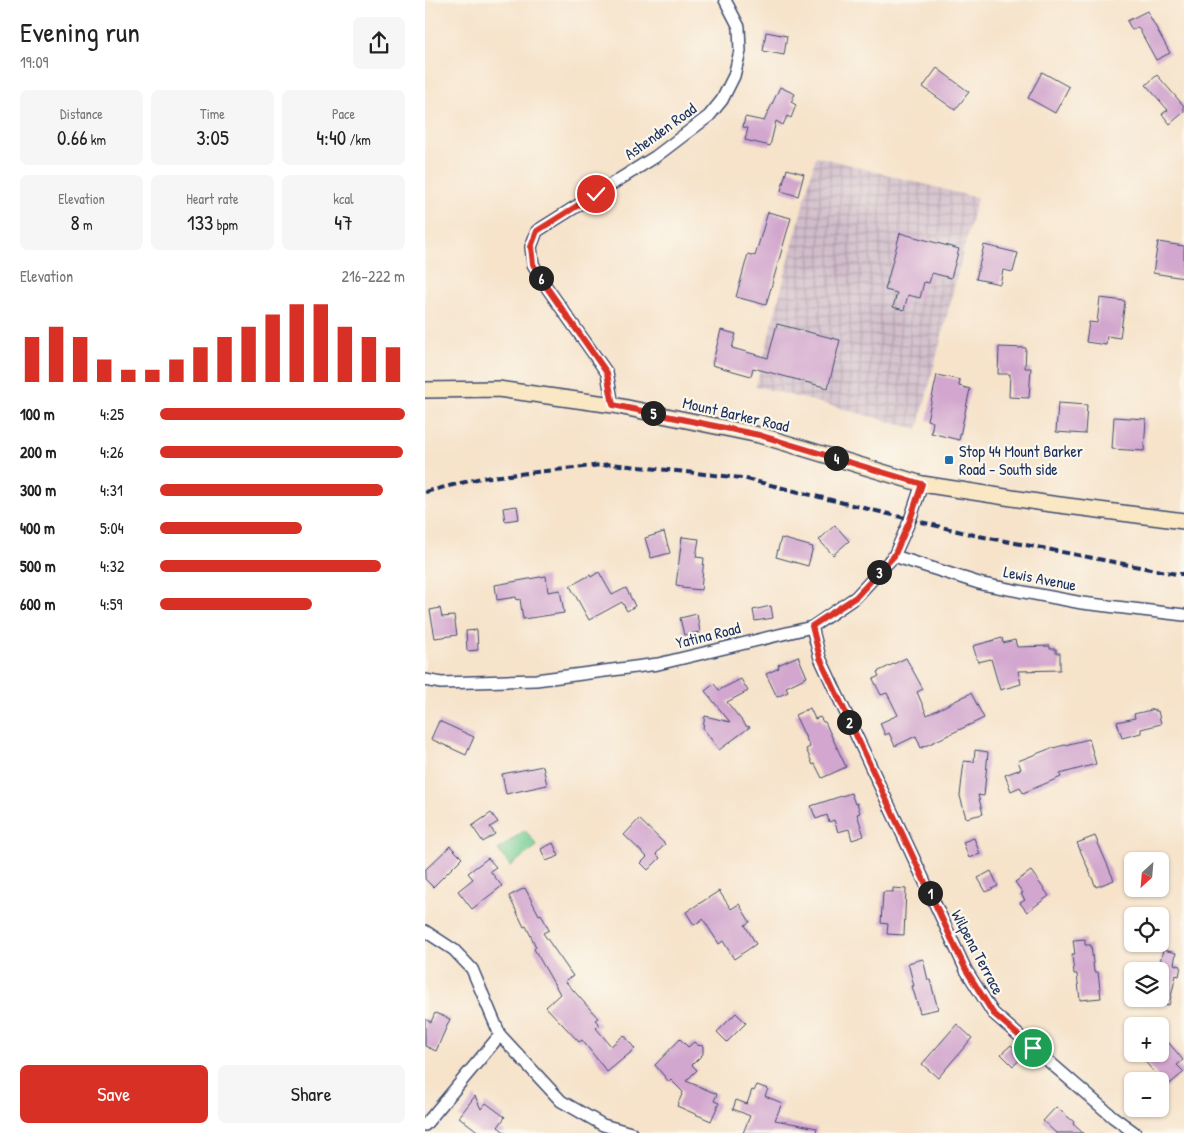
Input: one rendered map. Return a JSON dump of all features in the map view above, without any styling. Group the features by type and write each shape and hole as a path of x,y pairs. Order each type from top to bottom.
{"main road":[{"name":"Mount Barker Road","path":"425,390 497,389 613,405 759,435 922,484 1045,503 1184,520"}],"street":[{"name":"Ashenden Road","path":"613,405 607,373 543,282 533,264 531,247 537,231 655,157 709,116 722,100 734,76 740,51 739,27 725,0"},
{"name":"Yatina Road","path":"425,680 441,683 536,680 658,664 812,626 856,597 894,556 910,520 922,484"},
{"name":"Lewis Avenue","path":"894,556 982,584 1082,603 1184,615"},
{"name":"Wilpena Terrace","path":"812,626 820,658 862,750 966,970 988,1006 993,1013 1113,1118 1135,1133"},
{"path":"425,931 454,950 473,969 500,1035 561,1101 603,1125 631,1133"},
{"path":"425,1125 500,1035"}],"shaded area":[{"path":"816,156 977,198 918,429 756,386"}],"green space":[{"path":"525,830 537,846 510,866 498,850"}],"building":[{"path":"1147,11 1170,53 1156,60 1138,27 1132,30 1127,21"},
{"path":"766,32 787,36 784,55 763,51"},
{"path":"937,68 969,92 955,110 923,87"},
{"path":"1042,72 1069,87 1055,113 1028,98"},
{"path":"1157,75 1184,106 1184,112 1170,124 1162,114 1168,110 1146,85"},
{"path":"780,87 795,94 791,102 796,105 791,118 787,116 783,125 776,121 770,146 745,140 748,128 743,127 745,117 764,121"},
{"path":"787,169 804,174 798,196 781,191"},
{"path":"768,212 791,218 766,305 736,297 748,254 755,256"},
{"path":"900,233 959,249 951,278 932,273 929,283 924,282 920,298 908,295 904,310 893,307 897,293 885,290"},
{"path":"1158,242 1184,246 1184,278 1153,273"},
{"path":"984,245 1018,253 1013,272 1003,270 1000,284 976,279"},
{"path":"1100,298 1125,301 1120,338 1107,336 1106,345 1086,342 1089,322 1097,323"},
{"path":"777,324 840,340 828,388 753,368 751,376 712,365 721,330 736,334 732,348 768,358"},
{"path":"999,347 1026,348 1025,368 1031,368 1029,398 1009,397 1010,374 998,374"},
{"path":"937,375 960,380 959,386 970,389 959,440 931,433 933,422 927,420"},
{"path":"1058,403 1087,405 1085,434 1056,432"},
{"path":"1114,417 1146,419 1144,451 1112,449"},
{"path":"517,506 519,519 505,521 503,508"},
{"path":"835,525 849,541 833,555 819,540"},
{"path":"664,532 670,553 651,558 645,538"},
{"path":"682,537 699,539 696,557 704,558 701,590 682,588 683,586 676,585"},
{"path":"781,538 813,547 808,566 776,557"},
{"path":"599,572 612,595 626,588 635,606 627,611 622,602 589,620 570,586"},
{"path":"546,576 548,592 560,590 564,613 523,619 520,599 517,600 516,597 497,600 495,585"},
{"path":"771,606 773,618 755,621 753,610"},
{"path":"440,608 442,617 454,616 457,635 435,638 430,610"},
{"path":"697,614 700,632 684,635 680,618"},
{"path":"477,630 478,650 467,651 466,631"},
{"path":"1002,638 1003,643 1015,640 1017,647 1050,646 1050,649 1056,649 1056,653 1060,653 1060,670 1018,671 1021,684 1000,690 991,659 978,662 973,646"},
{"path":"798,656 807,677 786,687 788,692 777,697 766,674 779,668 778,665"},
{"path":"906,658 923,689 917,692 927,715 971,693 984,718 921,748 916,736 895,746 889,733 885,735 880,723 898,715 887,693 881,695 873,679 879,676 877,672"},
{"path":"741,679 748,691 727,702 746,726 750,727 719,750 703,728 705,716 730,722 705,691 714,684 719,690"},
{"path":"810,708 815,719 820,717 825,722 846,767 822,778 815,764 813,765 806,749 810,747 795,715"},
{"path":"1155,709 1155,711 1158,711 1161,724 1141,729 1141,733 1122,738 1117,722 1135,718 1134,714"},
{"path":"439,721 474,737 466,755 431,739"},
{"path":"1089,739 1096,764 1060,774 1061,777 1023,793 1020,787 1011,791 1005,775 1021,769 1018,761 1049,749"},
{"path":"975,750 988,752 984,796 978,795 983,814 966,818 960,796 964,761 974,762"},
{"path":"543,766 547,785 506,794 502,774"},
{"path":"851,793 855,804 857,803 860,813 857,814 864,836 852,840 849,829 838,832 834,820 829,822 827,815 816,819 811,806"},
{"path":"491,813 498,822 490,827 495,834 483,842 472,826"},
{"path":"639,819 665,844 656,854 660,858 648,870 641,863 647,857 624,835"},
{"path":"1095,836 1114,880 1096,887 1077,843"},
{"path":"974,838 980,854 969,858 963,842"},
{"path":"553,843 559,856 546,861 541,849"},
{"path":"450,846 462,858 433,887 425,879 425,870"},
{"path":"488,858 496,867 490,871 502,886 472,909 458,891 473,879 468,873"},
{"path":"991,871 998,886 986,892 978,878"},
{"path":"1031,871 1049,896 1027,912 1020,903 1025,900 1021,894 1023,893 1015,882"},
{"path":"525,888 549,930 543,933 573,976 565,981 598,1018 595,1020 600,1025 596,1028 611,1046 624,1035 635,1049 607,1072 582,1040 579,1042 546,1007 560,994 534,949 536,947 509,896"},
{"path":"893,888 906,889 904,935 887,934 888,924 881,923 883,892 893,892"},
{"path":"719,891 731,909 739,904 750,922 745,925 756,944 734,959 723,941 719,944 703,919 694,925 686,912"},
{"path":"1085,939 1085,945 1091,945 1094,972 1098,972 1101,998 1080,1000 1077,974 1074,974 1072,954 1075,954 1073,940"},
{"path":"1169,951 1176,953 1174,964 1181,966 1179,976 1176,975 1169,1005 1169,962 1160,962 1163,952"},
{"path":"923,959 938,1009 920,1013 908,963"},
{"path":"435,1013 450,1019 436,1051 425,1046 425,1019 431,1022"},
{"path":"736,1013 746,1023 727,1042 717,1032"},
{"path":"957,1024 972,1038 938,1078 922,1064"},
{"path":"680,1039 688,1047 694,1042 697,1045 703,1046 703,1054 692,1065 697,1070 686,1081 717,1094 714,1101 719,1103 711,1121 677,1106 683,1092 671,1080 669,1082 655,1065"},
{"path":"1169,1043 1183,1060 1177,1065 1184,1072 1169,1084 1169,1072 1154,1072 1145,1062 1169,1062"},
{"path":"1011,1045 1023,1057 1013,1066 1001,1054"},
{"path":"757,1085 768,1089 765,1096 782,1103 775,1120 817,1128 816,1133 743,1133 750,1116 733,1109 736,1100 747,1104 752,1090 754,1091"},
{"path":"475,1096 481,1109 486,1103 505,1117 498,1127 506,1133 480,1133 459,1117"},
{"path":"1056,1107 1074,1122 1073,1124 1083,1133 1056,1133 1043,1121"}],"railway":[{"path":"425,492 481,478 611,464 742,478 974,535 1184,574"}],"place":[{"name":"Stop 44 Mount Barker Road - South side","path":"949,460"}],"route":[{"path":"596,194 537,231 531,247 533,264 543,282 607,373 613,405 759,435 922,484 910,520 894,556 856,597 812,626 820,658 966,970 993,1013 1033,1048"}]}
